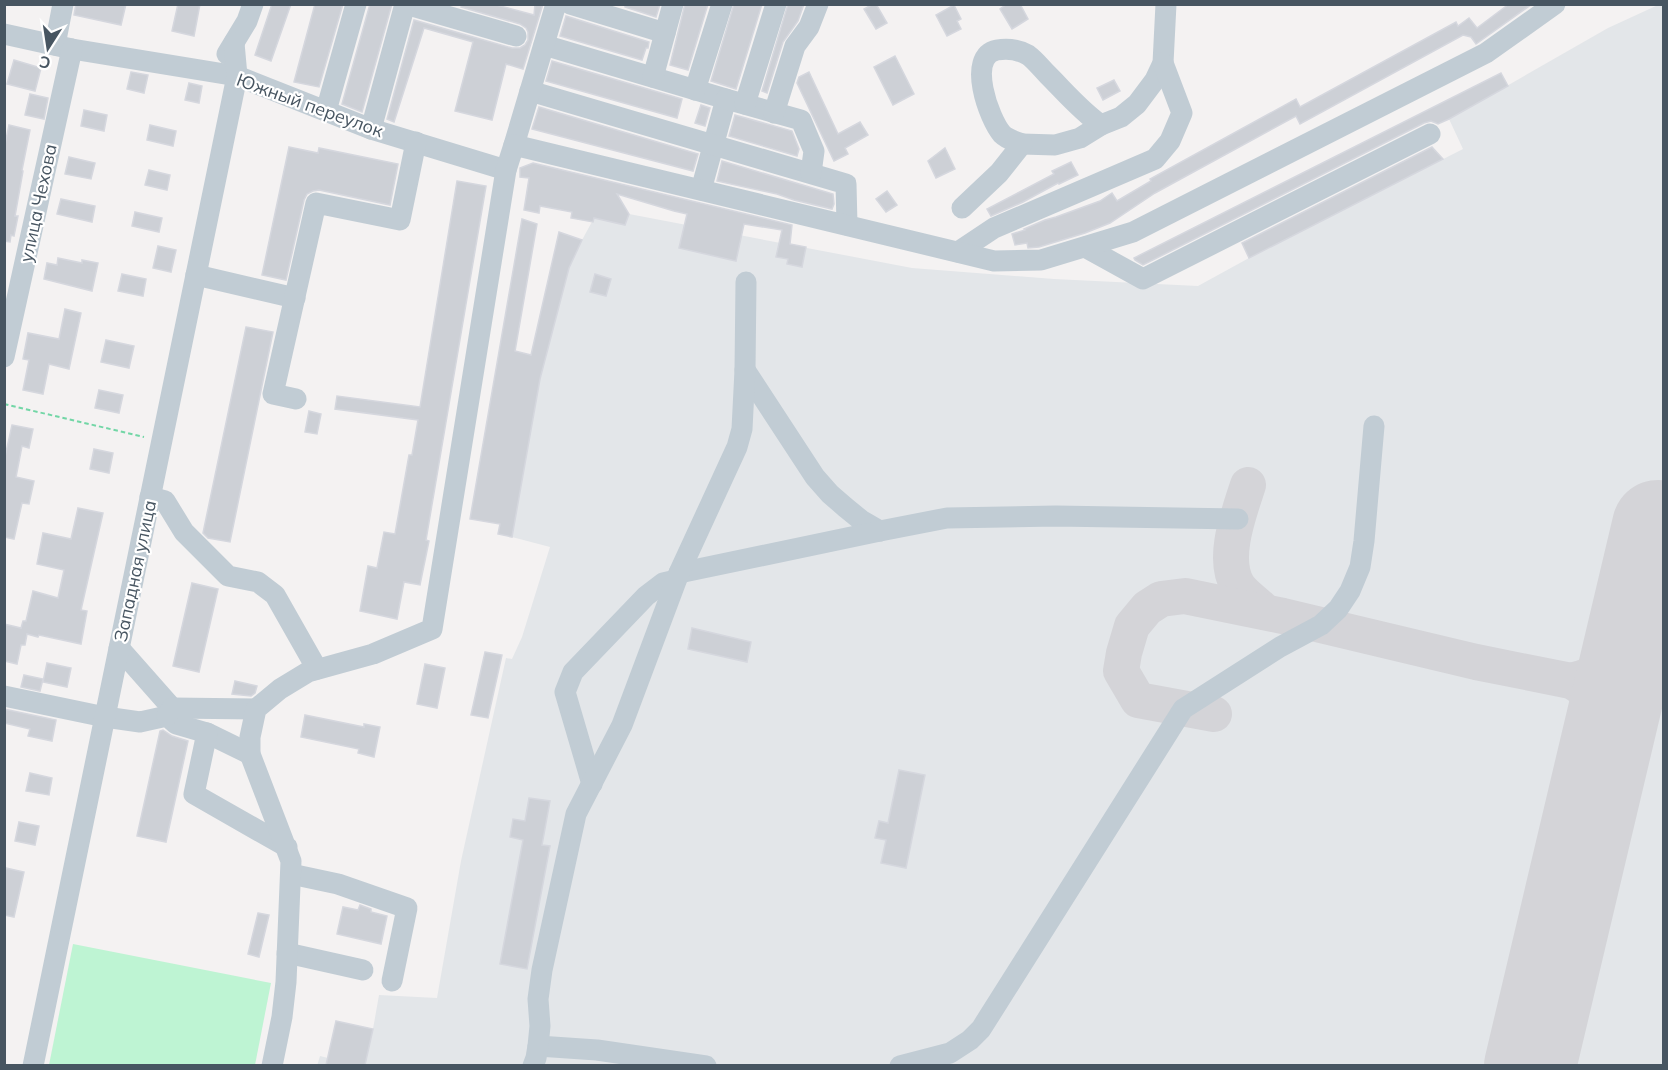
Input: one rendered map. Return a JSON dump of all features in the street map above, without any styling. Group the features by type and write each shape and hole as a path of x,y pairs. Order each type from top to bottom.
{"street":[{"name":"улица Чехова","path":"4,357 64,47 63,4"},
{"path":"213,71 227,56 247,21 253,4"},
{"path":"326,111 356,4"},
{"path":"371,129 405,4 444,10 516,36"},
{"path":"99,747 110,737 140,722 170,712 256,709 280,689 308,672 373,654 432,630 506,170 556,4"},
{"path":"570,4 665,33"},
{"path":"653,77 673,4"},
{"path":"695,90 722,4"},
{"path":"701,190 714,145 736,102 776,4"},
{"path":"774,112 795,46 808,27 818,4"},
{"path":"1101,124 1087,114 1029,56 1012,49 994,51 983,61 981,74 990,114 1008,139 1022,144 1054,145 1080,138 1101,124 1121,117 1137,104 1155,81 1163,63 1166,4"},
{"path":"514,145 994,261 1041,260 1133,232 1486,53 1555,4"},
{"name":"Южный переулок","path":"4,34 64,47 237,76 371,129 506,170"},
{"name":"Западная улица","path":"33,1065 237,76 234,43"},
{"path":"544,45 801,120 814,151 811,174"},
{"path":"958,252 994,228 1155,159 1170,141 1182,113 1163,63"},
{"path":"530,91 846,184 847,225"},
{"path":"1085,247 1143,279 1430,134"},
{"path":"297,399 273,394 316,203 400,220 416,142"},
{"path":"962,208 999,173 1022,144"},
{"path":"196,275 295,298"},
{"path":"706,1065 536,1056 540,1026 538,999 542,970 576,814 622,725 678,577 737,447 742,429 746,370 746,282"},
{"path":"746,370 815,477 845,507 880,531"},
{"path":"900,1065 950,1053 970,1040 981,1029 1183,709 1280,647 1321,625 1338,609 1350,591 1360,567 1374,426"},
{"path":"150,496 165,501 184,532 228,576 258,582 275,595 317,669"},
{"path":"592,784 565,692 573,672 646,596 663,583 678,577 947,518 1056,516 1238,519"},
{"path":"119,648 170,712 176,724 207,733 250,754"},
{"path":"4,696 140,722"},
{"path":"256,709 250,737 250,754 291,861 286,982 282,1017 272,1065"},
{"path":"207,733 194,794 286,847"},
{"path":"291,873 338,884 407,908 392,981"},
{"path":"287,953 363,970"}],"path":[{"path":"4,404 162,441"}],"shaded area":[{"path":"1658,5 1663,5 1663,1065 317,1066 320,1056 328,1058 373,1029 379,995 437,998 461,861 506,658 512,659 522,637 550,547 512,537 540,379 569,268 594,218 625,225 629,214 912,268 1054,279 1198,286 1463,149 1449,119 1608,28"}],"green space":[{"path":"73,944 271,983 255,1065 49,1065"}],"building":[{"path":"76,4 126,4 121,25 74,15"},
{"path":"178,4 200,4 194,36 172,31"},
{"path":"272,4 291,4 271,61 255,55"},
{"path":"315,4 343,4 319,87 294,82"},
{"path":"370,4 392,4 362,112 342,104"},
{"path":"462,4 493,4 534,15 535,4 543,4 523,69 506,64 492,120 455,111 473,42 424,28 394,122 387,119 414,20 512,48 520,48 528,40 526,28 520,24 461,7"},
{"path":"625,4 660,4 656,17 625,7"},
{"path":"685,4 708,4 688,70 670,65"},
{"path":"734,4 762,4 736,89 711,81"},
{"path":"788,4 804,4 798,21 783,42 767,93 762,91"},
{"path":"876,4 887,23 876,29 864,9"},
{"path":"1007,4 1020,4 1028,19 1012,29 1000,9"},
{"path":"1509,4 1532,4 1476,44 1471,37 1463,35 1300,124 1296,116 1155,193 1110,223 1039,247 1028,248 1027,243 1015,245 1012,234 1100,201 1112,193 1117,201 1151,181 1150,179 1296,99 1300,107 1456,22 1458,26 1469,18 1477,28"},
{"path":"954,5 961,19 957,21 961,29 947,36 936,15"},
{"path":"566,16 649,42 648,48 642,60 560,36"},
{"path":"895,56 914,94 893,105 874,67"},
{"path":"14,60 41,68 35,91 7,84"},
{"path":"552,61 682,99 677,118 546,81"},
{"path":"131,72 148,75 144,93 127,89"},
{"path":"809,72 838,134 860,122 868,135 845,148 848,154 834,161 797,83 799,77"},
{"path":"1501,73 1508,86 1449,119 1438,124 1431,121 1424,123 1143,265 1135,260 1134,258"},
{"path":"1114,80 1120,91 1103,100 1097,88"},
{"path":"189,83 202,86 199,103 185,100"},
{"path":"30,94 48,98 44,119 25,115"},
{"path":"701,105 710,108 705,126 695,123"},
{"path":"539,107 698,154 693,171 532,129"},
{"path":"84,110 107,115 104,131 81,126"},
{"path":"735,115 792,131 799,149 797,156 729,136"},
{"path":"9,125 30,130 15,216 18,216 14,236 11,235 10,242 4,241 4,149"},
{"path":"150,125 176,131 173,146 147,140"},
{"path":"289,147 318,153 319,148 398,164 390,205 319,190 307,194 286,280 262,275"},
{"path":"1432,147 1443,159 1249,258 1242,243"},
{"path":"945,148 955,169 936,178 928,161"},
{"path":"69,157 95,163 91,179 65,174"},
{"path":"722,161 833,194 832,209 717,181"},
{"path":"1071,162 1078,175 991,216 987,209 1054,174 1052,171"},
{"path":"533,163 792,225 790,244 806,247 802,267 787,264 788,259 776,257 782,230 744,224 736,261 679,248 687,214 617,194 629,214 625,225 594,218 593,222 571,218 572,212 540,206 539,213 524,210 529,178 520,177 520,168"},
{"path":"149,170 170,175 167,190 145,185"},
{"path":"457,181 486,186 420,585 404,582 397,619 360,611 368,566 377,568 384,532 395,534 409,455 412,455 418,420 335,409 337,396 420,407"},
{"path":"887,191 897,205 886,212 876,199"},
{"path":"61,199 95,206 92,222 57,214"},
{"path":"135,212 162,218 159,232 132,226"},
{"path":"522,219 537,224 515,351 531,355 559,232 582,240 569,268 540,379 512,537 498,534 500,524 470,519"},
{"path":"158,246 176,250 171,272 153,268"},
{"path":"58,258 82,263 82,260 98,263 92,291 44,279 47,263 57,265"},
{"path":"122,274 146,279 143,296 118,291"},
{"path":"595,274 611,279 606,296 590,292"},
{"path":"65,309 81,313 69,369 49,364 43,394 23,390 29,360 23,359 28,333 59,339"},
{"path":"246,327 273,332 230,542 208,538 203,533"},
{"path":"106,340 134,346 129,368 101,362"},
{"path":"99,390 123,395 119,413 95,408"},
{"path":"309,411 321,414 317,434 305,432"},
{"path":"12,425 33,429 29,448 22,446 16,477 34,481 29,504 22,503 14,539 4,537 4,461"},
{"path":"94,449 113,453 109,473 90,469"},
{"path":"78,508 103,513 81,610 87,611 81,644 27,634 25,645 21,645 17,664 4,661 4,624 21,628 23,621 26,621 33,591 58,598 64,570 37,564 43,533 71,539"},
{"path":"192,583 218,589 199,672 173,666"},
{"path":"692,628 751,642 747,662 688,649"},
{"path":"485,652 502,655 488,718 471,715"},
{"path":"47,663 71,668 67,687 43,682"},
{"path":"425,664 445,668 437,708 417,704"},
{"path":"24,675 43,679 40,691 21,687"},
{"path":"235,681 257,686 255,693 251,696 232,694"},
{"path":"4,709 56,720 52,741 28,736 30,729 4,723"},
{"path":"305,715 364,727 364,724 380,727 374,757 358,753 359,749 301,737"},
{"path":"163,730 172,736 188,741 166,842 137,836 160,731"},
{"path":"899,770 925,775 906,868 881,863 886,840 875,838 879,821 888,823"},
{"path":"30,773 52,778 49,795 26,791"},
{"path":"529,798 550,801 542,845 550,846 527,969 500,964 523,840 510,837 513,819 525,821"},
{"path":"19,822 39,826 35,845 15,841"},
{"path":"6,868 24,872 14,917 4,915"},
{"path":"360,905 371,909 371,912 387,916 381,944 337,934 343,907 358,910"},
{"path":"258,913 269,915 259,957 248,954"},
{"path":"336,1021 373,1029 365,1065 326,1065"}],"taxiway":[{"path":"1248,485 1233,536 1231,563 1238,586 1265,612"},
{"path":"1214,714 1138,700 1121,671 1132,626 1147,608 1161,599 1185,596 1283,616 1476,662 1571,681 1587,693 1597,708 1607,744"},
{"path":"1571,681 1608,666 1620,654 1633,635"}],"runway":[{"path":"1530,1066 1658,526"}]}
